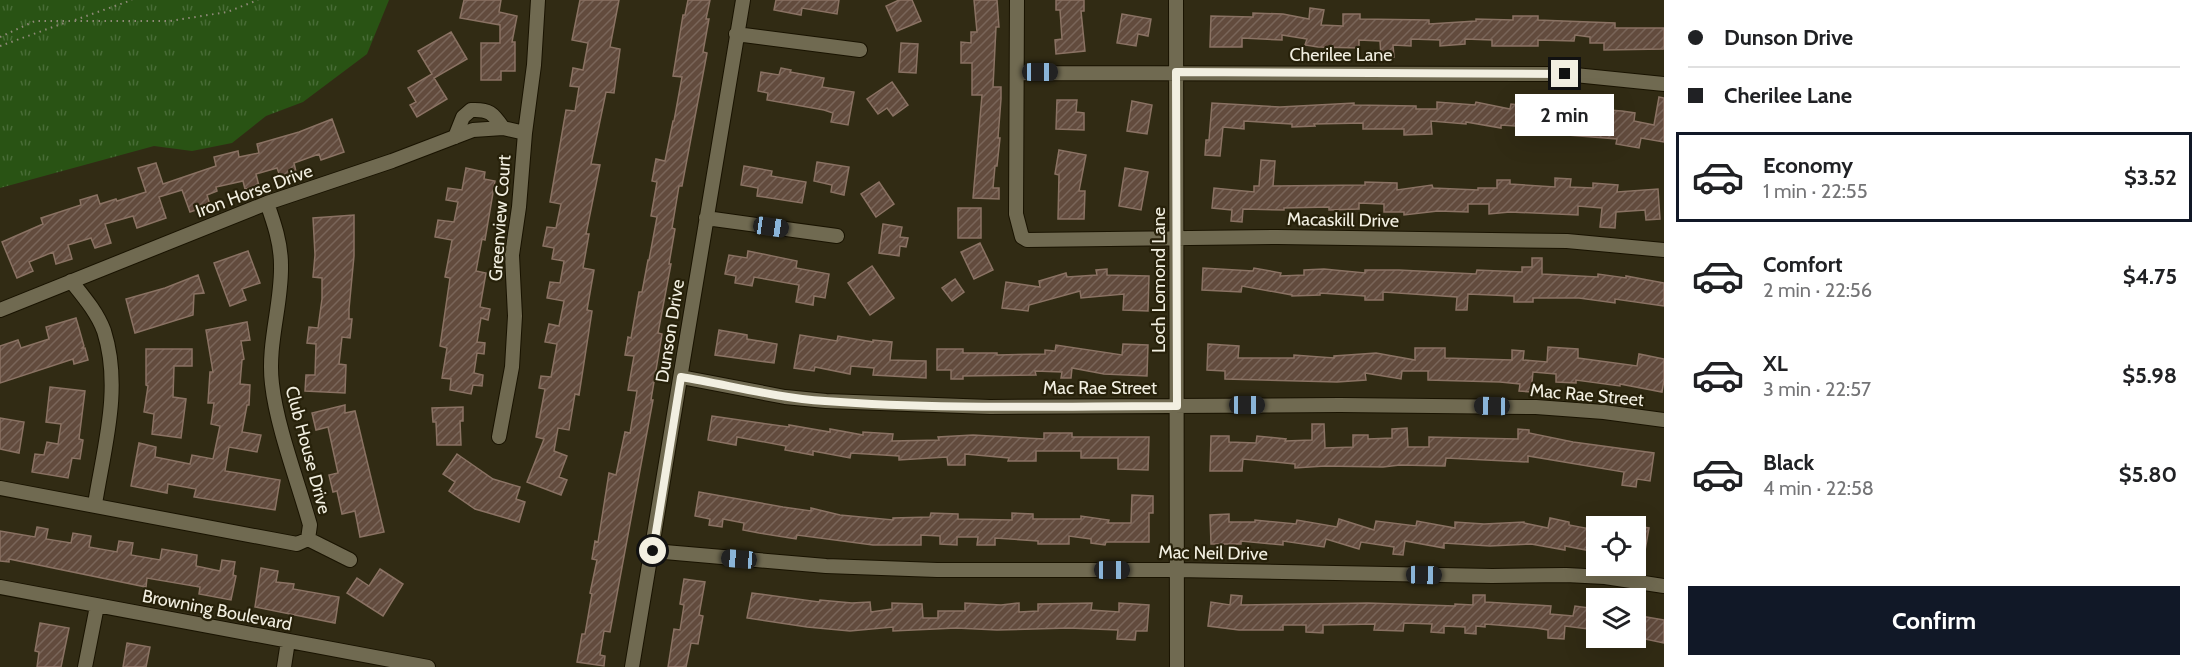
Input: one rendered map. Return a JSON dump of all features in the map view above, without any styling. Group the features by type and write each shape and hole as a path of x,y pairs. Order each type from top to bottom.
{"street":[{"name":"Greenview Court","path":"499,437 512,367 515,316 512,255 534,65 538,0"},
{"name":"Dunson Drive","path":"632,667 653,551 736,34 744,0"},
{"path":"1017,0 1018,73"},
{"name":"Loch Lomond Lane","path":"1176,0 1177,667"},
{"path":"736,34 860,50"},
{"name":"Cherilee Lane","path":"1018,73 1565,74 1664,84"},
{"name":"Macaskill Drive","path":"1018,73 1016,214 1022,237 1028,240 1278,237 1567,241 1664,250"},
{"path":"455,137 463,117 471,110 485,110 496,117 503,128"},
{"name":"Iron Horse Drive","path":"1,306 71,281 267,203 392,161 473,130 503,128 525,133"},
{"name":"Club House Drive","path":"0,488 95,504 297,544 308,539 310,525 276,408 271,382 282,266 278,234 267,203"},
{"path":"706,218 837,237"},
{"path":"71,281 91,305 103,330 112,366 112,405 95,504"},
{"name":"Mac Rae Street","path":"681,377 785,397 826,401 990,407 1340,405 1536,407 1604,412 1664,420"},
{"path":"308,539 350,560"},
{"name":"Mac Neil Drive","path":"653,551 837,567 937,570 1177,570 1492,576 1566,575 1605,577 1664,586"},
{"name":"Browning Boulevard","path":"0,587 428,667"},
{"path":"85,667 97,606"},
{"path":"284,667 288,641"}],"path":[{"path":"0,46 132,0"},
{"path":"0,37 35,21 170,21 227,12 258,0"}],"green space":[{"path":"0,0 389,0 367,54 303,102 266,116 232,143 192,151 154,146 0,188"}],"building":[{"path":"464,0 501,0 499,12 517,16 512,42 515,42 515,71 501,71 501,80 481,80 481,43 500,43 500,25 460,18"},
{"path":"580,0 619,0 610,47 620,49 614,93 606,92 591,164 600,165 586,234 589,234 583,268 594,270 587,310 592,311 579,395 575,394 569,430 558,428 554,451 567,456 559,477 567,480 561,495 527,482 544,439 536,437 545,389 539,388 541,376 551,377 557,344 545,342 549,324 559,326 564,301 547,298 550,282 560,283 564,261 552,259 554,248 543,246 547,227 556,228 561,204 550,202 566,110 575,111 579,87 570,86 573,68 583,70 588,43 572,40"},
{"path":"688,0 710,0 703,52 707,53 672,228 675,229 658,333 662,334 651,400 653,400 610,632 604,631 600,655 605,656 604,666 577,662 592,594 590,593 597,560 592,559 595,541 598,542 609,473 616,475 625,432 630,433 637,391 628,390 634,356 625,355 628,337 631,338 639,292 642,292 657,217 651,216 657,182 652,181 656,159 665,161 682,77 673,76 683,15 685,15"},
{"path":"776,0 839,0 837,14 802,8 801,15 774,10"},
{"path":"899,0 912,0 921,21 897,31 886,6"},
{"path":"974,0 997,0 999,27 996,27 993,87 1001,87 1001,99 998,138 1000,138 993,188 999,188 999,199 973,198 982,95 972,95 972,63 961,63 961,42 971,43 971,32 977,32"},
{"path":"1056,0 1084,0 1084,11 1081,11 1085,51 1056,54 1055,40 1062,39 1060,10 1056,10"},
{"path":"1310,8 1324,10 1321,25 1343,26 1343,14 1360,14 1360,19 1429,20 1429,24 1476,21 1476,19 1513,20 1513,16 1538,16 1538,20 1615,23 1615,28 1664,28 1664,49 1604,50 1604,43 1590,43 1590,37 1575,35 1574,41 1538,40 1538,46 1492,46 1492,40 1465,39 1465,44 1440,46 1440,40 1411,39 1411,46 1393,45 1394,57 1381,57 1380,41 1359,40 1359,48 1318,47 1305,45 1307,39 1282,35 1282,40 1242,38 1242,47 1210,47 1211,16 1253,17 1253,13 1283,14 1309,19"},
{"path":"1122,14 1151,19 1148,36 1138,34 1136,46 1117,43"},
{"path":"451,32 467,59 434,78 447,99 417,117 410,105 416,102 408,88 432,74 418,51"},
{"path":"901,43 918,44 916,73 899,72"},
{"path":"781,68 791,70 790,72 824,78 822,87 854,92 848,125 831,122 833,113 824,110 767,100 768,93 758,91 761,72 779,75"},
{"path":"892,82 908,105 893,116 887,108 878,114 867,99"},
{"path":"1659,97 1664,98 1664,142 1641,138 1639,148 1616,144 1617,139 1543,133 1544,128 1501,125 1501,128 1466,122 1466,124 1431,121 1432,134 1404,135 1404,129 1363,129 1363,123 1292,127 1292,124 1244,121 1244,129 1223,127 1220,156 1205,155 1206,140 1209,140 1212,103 1280,107 1354,103 1354,105 1416,106 1416,109 1437,109 1437,102 1475,105 1476,102 1510,109 1511,104 1564,109 1563,115 1582,117 1583,108 1622,111 1635,113 1634,121 1654,125"},
{"path":"1057,100 1077,100 1076,112 1084,113 1084,130 1056,129"},
{"path":"1132,101 1152,105 1147,134 1127,131"},
{"path":"332,119 344,152 321,160 319,154 294,163 296,172 280,176 277,168 256,174 259,186 245,189 243,181 216,187 217,191 207,195 210,205 190,212 182,190 159,197 166,218 137,228 133,216 105,224 111,243 95,248 91,238 68,245 72,259 56,264 53,252 29,262 33,271 17,278 2,242 43,224 41,218 81,205 80,200 97,195 100,204 146,192 138,168 156,163 163,184 216,166 214,157 238,151 239,157 259,153 257,144 299,132"},
{"path":"1059,150 1086,155 1079,191 1085,191 1084,219 1058,219 1059,175 1055,174"},
{"path":"1261,160 1275,161 1273,186 1365,185 1365,182 1397,183 1397,190 1432,185 1433,188 1478,190 1478,188 1497,188 1497,180 1510,180 1510,184 1555,187 1555,178 1571,179 1570,187 1593,188 1593,183 1618,185 1617,192 1658,189 1660,219 1646,220 1645,210 1616,212 1615,228 1600,227 1602,208 1578,206 1578,215 1510,212 1489,214 1489,204 1468,204 1468,212 1438,211 1404,215 1404,212 1384,212 1384,204 1359,203 1359,209 1329,210 1329,207 1284,208 1284,210 1243,209 1242,222 1231,221 1232,210 1212,208 1214,188 1254,192 1254,186 1259,186"},
{"path":"817,162 849,167 844,195 831,192 832,185 814,181"},
{"path":"744,166 772,171 771,176 806,182 802,203 757,196 758,188 741,185"},
{"path":"466,168 485,172 484,179 495,181 485,240 482,239 476,271 486,273 480,307 490,309 488,320 481,318 477,342 485,343 484,354 477,353 474,373 483,375 482,386 473,385 471,394 450,390 451,379 442,378 447,348 440,346 450,278 445,277 452,240 435,237 438,220 454,222 458,202 446,200 448,188 462,190"},
{"path":"1125,168 1148,172 1141,210 1119,206"},
{"path":"879,182 894,204 876,217 861,194"},
{"path":"958,208 981,208 981,238 958,238"},
{"path":"354,215 354,256 349,309 349,319 352,319 350,338 342,337 339,364 346,365 345,393 305,391 306,375 315,375 316,344 307,343 309,327 318,328 322,299 322,278 313,277 315,255 313,218"},
{"path":"883,224 902,227 900,237 908,238 906,247 900,246 899,256 879,253"},
{"path":"980,243 993,270 974,279 961,252"},
{"path":"248,251 260,283 242,289 246,300 230,306 214,263"},
{"path":"748,251 797,261 796,268 829,274 825,298 814,296 813,305 796,302 799,285 754,277 752,286 735,283 736,276 725,274 729,255 747,258"},
{"path":"1532,258 1542,258 1542,274 1598,277 1598,274 1626,278 1626,276 1664,283 1664,306 1615,299 1615,303 1579,298 1533,298 1533,302 1514,302 1514,296 1468,294 1467,310 1456,310 1457,297 1383,292 1383,300 1365,300 1365,296 1320,293 1320,295 1292,296 1242,286 1241,292 1202,290 1203,268 1253,271 1254,268 1281,273 1280,276 1304,275 1304,270 1324,269 1365,273 1365,270 1399,270 1476,274 1477,270 1522,272 1522,267 1532,267"},
{"path":"872,266 894,298 870,315 848,283"},
{"path":"1107,269 1107,275 1149,276 1148,311 1123,310 1124,294 1081,298 1080,291 1029,305 1028,311 1002,308 1006,282 1040,287 1039,281 1066,273 1067,277 1097,275 1096,270"},
{"path":"198,275 204,293 194,294 193,315 135,333 126,299 165,288"},
{"path":"955,279 964,292 952,301 942,288"},
{"path":"76,318 84,346 82,348 85,348 88,360 74,364 73,359 0,383 0,346 18,340 21,348 49,339 46,327"},
{"path":"247,322 250,340 241,341 244,359 242,360 240,384 250,385 249,405 247,405 242,432 261,435 257,452 229,447 225,471 280,480 275,510 194,497 196,489 168,484 167,493 131,486 139,443 156,447 155,457 190,464 192,455 213,459 220,426 211,424 214,403 208,403 210,372 213,372 206,330"},
{"path":"719,330 747,335 747,339 777,344 774,363 715,355"},
{"path":"800,335 837,341 838,336 873,342 873,340 892,342 890,360 926,361 926,378 873,375 874,368 851,366 850,374 815,367 814,371 794,368"},
{"path":"1123,344 1148,345 1147,376 1104,374 1072,368 1071,378 1061,378 1062,372 1035,371 1036,375 963,376 963,379 951,379 951,370 937,370 937,349 963,349 963,353 997,353 997,355 1045,354 1045,350 1055,351 1056,345 1122,355"},
{"path":"1208,344 1239,346 1238,358 1294,358 1294,355 1334,358 1334,356 1376,353 1415,360 1415,348 1445,348 1445,358 1512,360 1512,350 1524,351 1523,360 1547,362 1548,347 1578,349 1578,358 1637,366 1639,354 1664,359 1664,380 1662,392 1620,384 1620,386 1576,380 1576,383 1556,382 1556,374 1533,372 1531,392 1519,391 1520,384 1428,380 1428,371 1402,371 1401,379 1365,373 1366,380 1337,382 1225,379 1225,371 1207,370"},
{"path":"146,349 192,349 192,366 174,366 173,397 186,399 181,438 152,434 154,414 144,412 148,386 146,385"},
{"path":"50,387 85,391 79,439 83,440 80,459 72,458 68,478 32,472 35,454 44,455 47,442 58,444 61,424 46,422"},
{"path":"345,405 345,413 355,411 384,532 360,537 355,511 342,514 337,491 333,492 329,475 338,473 328,427 316,430 312,413"},
{"path":"463,407 463,421 460,421 461,445 437,445 436,422 433,422 432,408"},
{"path":"712,416 830,432 830,429 863,435 863,432 893,434 892,441 939,440 938,437 973,435 1044,439 1044,433 1072,433 1072,437 1149,437 1148,470 1118,469 1118,458 1081,458 1081,451 1036,451 1036,461 1008,461 1009,458 965,454 965,465 948,465 947,457 899,460 899,456 851,453 850,458 813,451 813,455 785,450 786,446 737,437 736,445 708,440"},
{"path":"0,418 24,422 19,453 0,449"},
{"path":"1312,424 1324,424 1325,448 1353,447 1353,435 1368,435 1368,439 1392,438 1392,429 1407,428 1408,447 1429,447 1429,437 1518,439 1518,429 1573,442 1654,453 1650,481 1637,479 1636,487 1622,485 1624,472 1528,456 1528,462 1446,458 1445,466 1295,468 1295,464 1243,459 1242,471 1210,471 1211,436 1229,436 1229,442 1256,443 1257,436 1286,439 1285,441 1312,440"},
{"path":"457,454 493,479 520,487 516,499 525,502 519,522 475,509 449,491 455,482 443,474"},
{"path":"699,492 783,507 811,511 811,508 840,515 893,520 893,518 930,517 931,513 958,514 958,519 1012,520 1012,513 1033,514 1033,519 1081,519 1081,516 1109,520 1108,523 1131,523 1132,495 1153,496 1153,513 1149,513 1149,542 1106,542 1105,545 1091,543 1091,539 1069,536 1069,544 1038,544 1038,541 995,538 995,545 977,545 978,537 957,537 957,545 940,544 940,536 921,535 921,545 873,545 797,535 796,539 759,533 743,530 744,523 723,519 722,527 709,525 710,519 695,516"},
{"path":"1229,514 1229,522 1255,522 1255,520 1296,524 1297,520 1337,527 1339,519 1374,530 1376,521 1416,526 1417,521 1455,528 1455,522 1484,524 1524,522 1548,528 1550,518 1586,528 1586,550 1565,546 1565,550 1531,544 1490,546 1444,543 1444,548 1405,541 1403,555 1393,554 1394,547 1361,542 1359,549 1326,539 1324,547 1283,541 1283,545 1241,541 1241,544 1211,544 1210,515"},
{"path":"37,527 48,529 46,539 71,543 73,533 91,536 89,547 117,552 119,541 133,543 131,555 160,560 162,549 197,555 196,566 220,571 222,560 235,562 233,575 236,576 231,600 199,594 200,587 147,578 146,587 9,559 9,562 0,561 0,531 35,537"},
{"path":"1646,528 1649,528 1646,545"},
{"path":"261,568 278,571 276,582 294,584 293,589 339,597 335,623 255,607"},
{"path":"380,569 403,584 383,616 347,593 357,578 369,586"},
{"path":"684,579 705,582 699,615 703,616 698,644 691,643 686,667 668,667 674,629 680,630 684,605 680,604"},
{"path":"752,593 819,602 820,600 870,602 871,612 892,609 892,603 922,604 923,618 938,618 938,611 965,611 965,603 1001,605 1019,603 1019,612 1038,611 1038,604 1092,603 1091,610 1119,612 1119,603 1149,605 1147,631 1136,631 1135,640 1117,639 1118,630 1069,628 997,630 956,628 893,631 893,627 850,631 807,627 747,618"},
{"path":"1231,595 1242,596 1241,605 1368,603 1455,606 1455,604 1473,605 1473,595 1485,595 1485,602 1551,606 1550,614 1573,616 1575,606 1586,608 1586,629 1565,626 1564,639 1548,638 1548,630 1485,624 1485,627 1476,626 1476,634 1465,633 1465,627 1444,626 1444,633 1431,632 1432,624 1404,623 1403,631 1374,630 1375,624 1323,625 1323,633 1306,632 1306,625 1283,625 1283,630 1239,630 1208,626 1211,602 1230,605"},
{"path":"1646,617 1664,620 1664,643 1646,639"},
{"path":"40,623 69,628 61,667 37,667 39,652 35,651"},
{"path":"127,643 150,647 146,667 123,667"}],"route":[{"path":"653,551 681,377 785,397 826,401 990,407 1177,406 1176,72 1565,74"}]}
